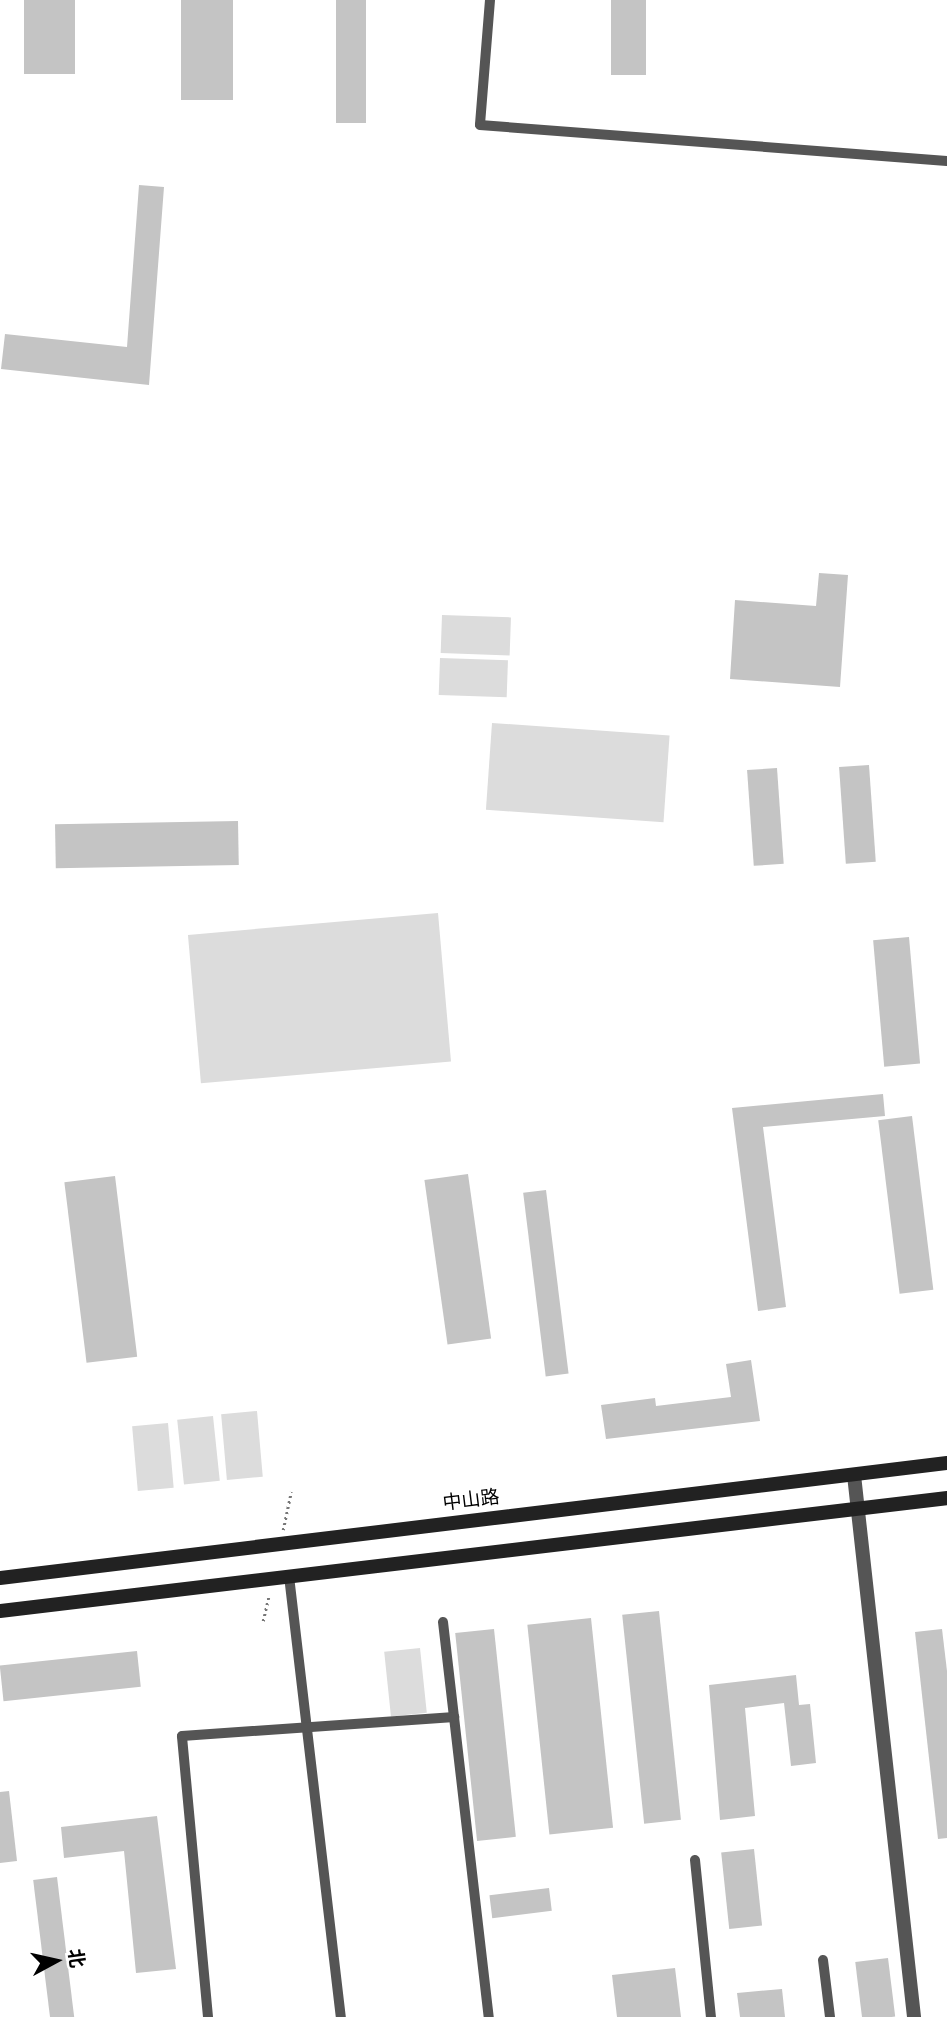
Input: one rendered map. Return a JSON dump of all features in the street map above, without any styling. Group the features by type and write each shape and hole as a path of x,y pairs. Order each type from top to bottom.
{"main road":[{"name":"中山路","path":"0,1578 947,1464"},
{"path":"0,1611 947,1498"}],"street":[{"path":"854,1475 914,2017"}],"lane":[{"path":"490,0 480,125 947,161"},
{"path":"289,1576 341,2017"},
{"path":"443,1622 489,2017"},
{"path":"208,2017 181,1736 306,1730 454,1717"},
{"path":"695,1860 711,2017"},
{"path":"823,1960 830,2017"}],"shaded area":[{"path":"442,615 511,617 510,655 441,653"},
{"path":"440,658 508,660 507,697 439,695"},
{"path":"492,723 670,735 663,822 486,810"},
{"path":"438,913 451,1061 201,1083 188,935"},
{"path":"257,1411 263,1477 227,1480 221,1414"},
{"path":"213,1416 220,1481 184,1484 177,1420"},
{"path":"168,1423 174,1488 138,1491 132,1426"},
{"path":"420,1648 427,1713 391,1716 384,1652"}],"building":[{"path":"24,0 75,0 75,74 24,74"},
{"path":"181,0 233,0 233,100 181,100"},
{"path":"336,0 366,0 366,123 336,123"},
{"path":"611,0 646,0 646,75 611,75"},
{"path":"139,185 164,187 149,385 1,369 5,334 127,347"},
{"path":"819,573 848,575 840,687 730,679 735,600 816,606"},
{"path":"869,765 876,862 846,864 839,767"},
{"path":"777,768 784,864 754,866 747,770"},
{"path":"238,821 239,865 56,868 55,824"},
{"path":"909,937 920,1064 884,1067 873,940"},
{"path":"883,1094 885,1116 763,1127 786,1307 758,1311 732,1108"},
{"path":"912,1116 933,1290 900,1294 878,1120"},
{"path":"468,1174 491,1338 448,1345 424,1180"},
{"path":"115,1176 137,1357 87,1363 64,1182"},
{"path":"546,1190 569,1374 546,1376 523,1193"},
{"path":"751,1360 760,1421 606,1439 601,1405 655,1398 656,1406 731,1397 726,1364"},
{"path":"659,1611 681,1820 644,1824 622,1615"},
{"path":"591,1618 613,1828 549,1835 527,1625"},
{"path":"494,1629 516,1837 477,1841 455,1633"},
{"path":"942,1629 947,1671 947,1838 938,1839 915,1632"},
{"path":"137,1651 141,1687 4,1701 0,1665"},
{"path":"796,1675 799,1705 810,1704 816,1763 791,1766 784,1703 745,1708 755,1816 720,1820 709,1685"},
{"path":"9,1791 17,1861 0,1863 0,1792"},
{"path":"157,1816 176,1969 136,1973 124,1851 64,1858 61,1827"},
{"path":"754,1849 762,1926 729,1929 721,1852"},
{"path":"57,1877 74,2017 50,2017 33,1880"},
{"path":"549,1888 552,1911 492,1918 489,1895"},
{"path":"888,1958 895,2017 862,2017 855,1962"},
{"path":"675,1968 681,2017 617,2017 612,1975"},
{"path":"782,1989 785,2017 740,2017 737,1993"}]}
